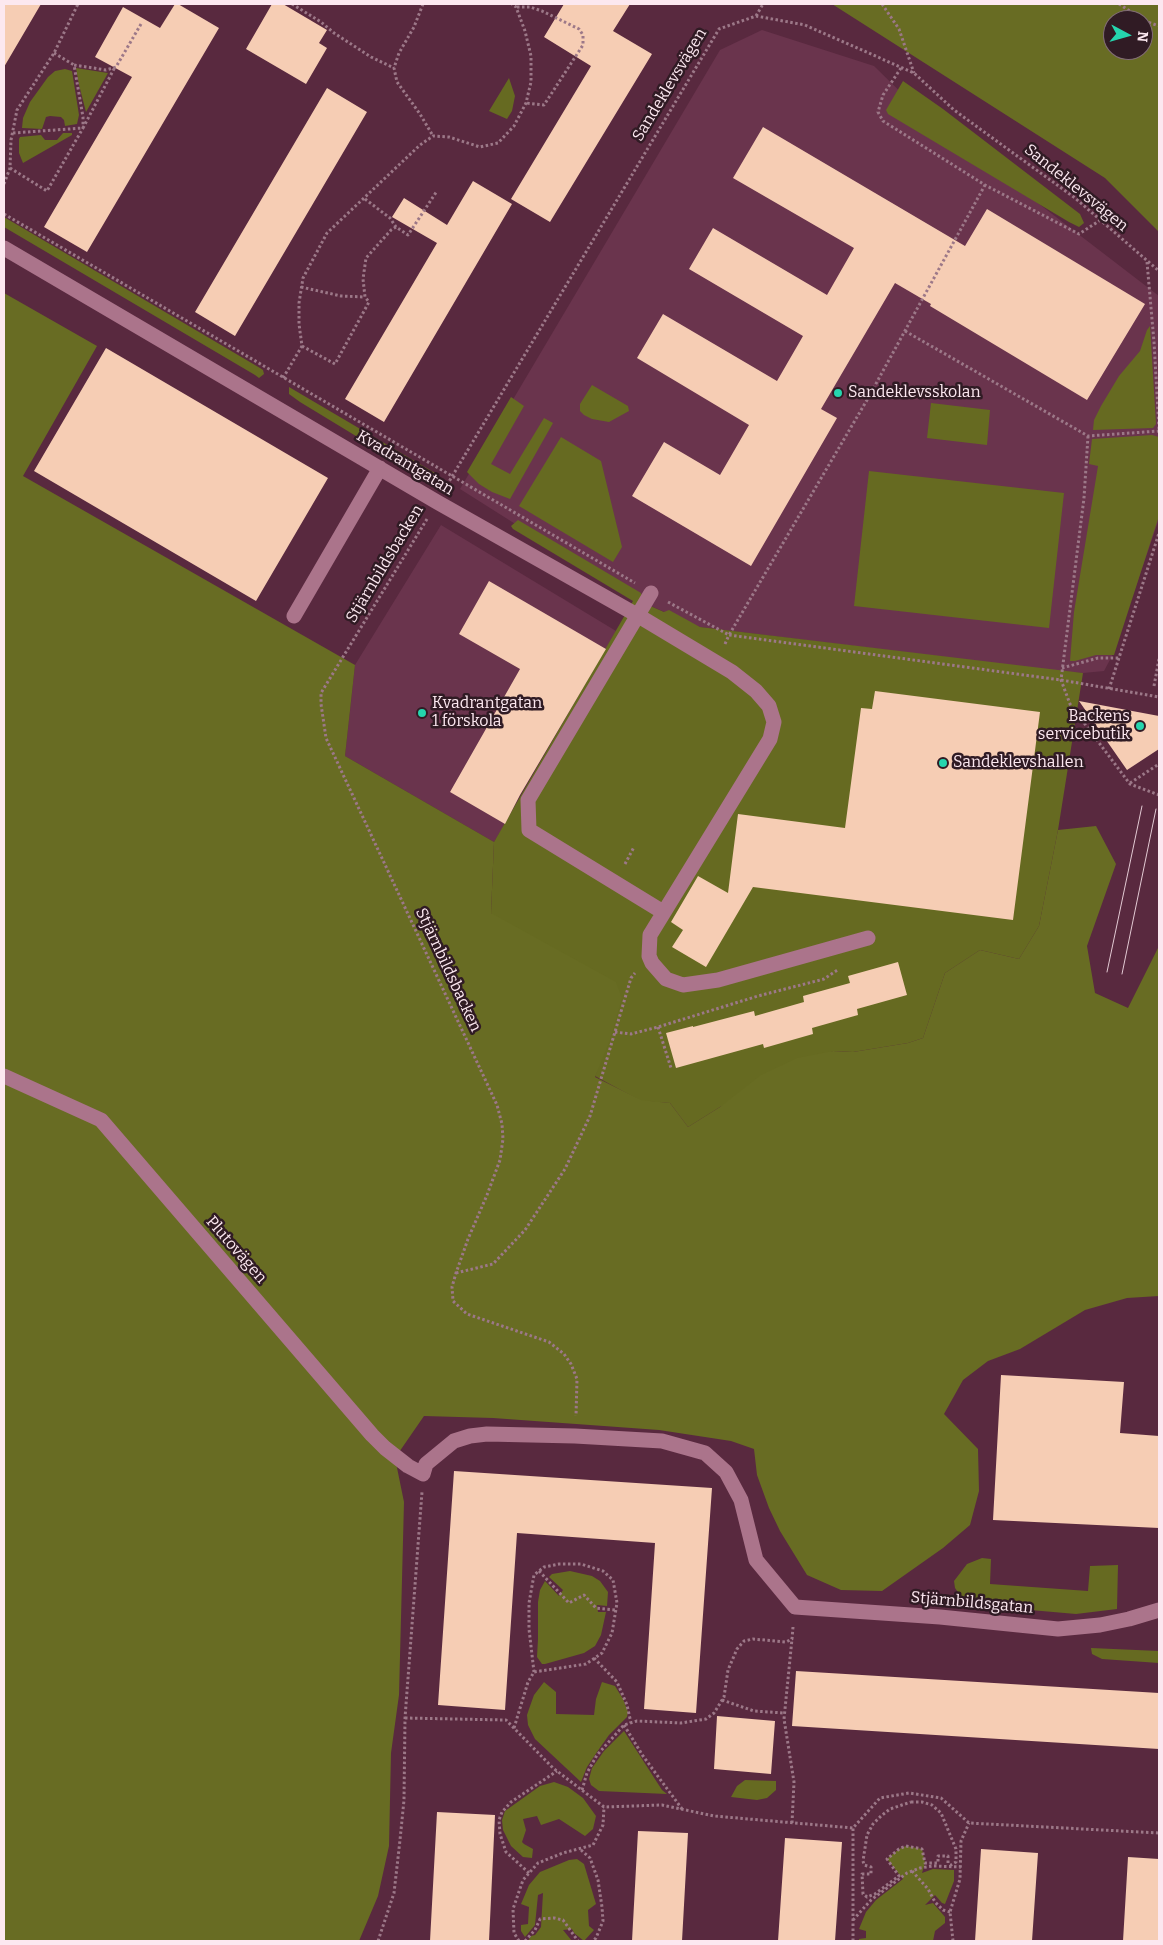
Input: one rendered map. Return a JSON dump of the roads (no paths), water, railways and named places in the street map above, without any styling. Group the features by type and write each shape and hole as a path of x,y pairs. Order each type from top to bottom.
{"street":[{"name":"Kvadrantgatan","path":"4,248 437,502 637,615 732,672 756,691 769,706 774,722 770,740 663,912"},
{"path":"294,616 380,468"},
{"path":"651,593 528,800 529,830 663,912 650,936 649,956 652,963 666,979 683,985 718,980 868,938"},
{"name":"Plutovägen","path":"4,1076 101,1120 372,1435 408,1466 423,1474 426,1464 454,1441 470,1436 487,1434 575,1436 662,1441 705,1453 726,1472 740,1500 756,1560 790,1601"},
{"name":"Stjärnbildsgatan","path":"790,1601 1058,1629 1129,1620 1159,1610"}],"tram line":[{"path":"1107,972 1142,806"},
{"path":"1122,974 1156,809"}],"place":[{"name":"Sandeklevsskolan","path":"838,393"},
{"name":"Kvadrantgatan 1 förskola","path":"422,713"},
{"name":"Backens servicebutik","path":"1140,726"},
{"name":"Sandeklevshallen","path":"943,763"}]}
